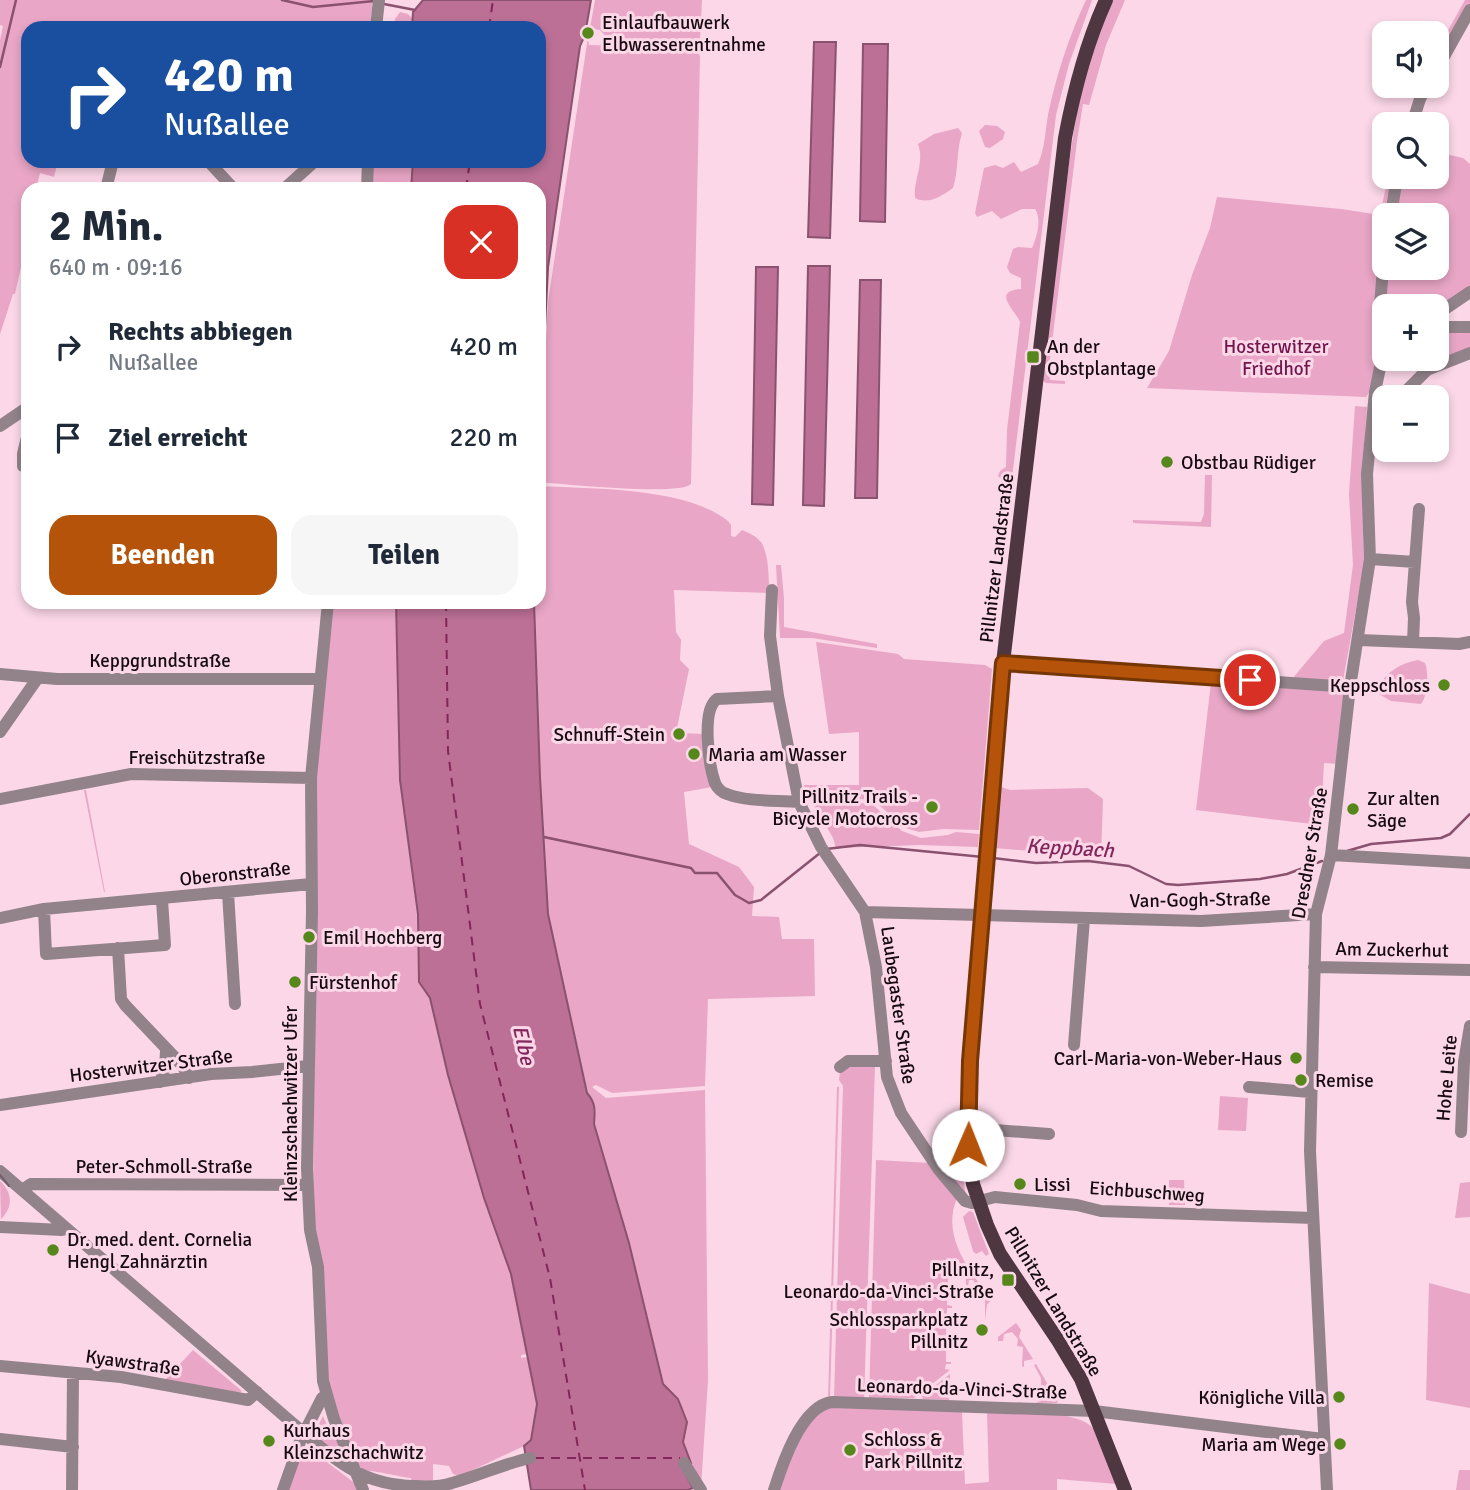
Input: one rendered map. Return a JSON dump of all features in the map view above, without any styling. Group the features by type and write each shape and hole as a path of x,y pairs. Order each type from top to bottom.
{"main road":[{"name":"Pillnitzer Landstraße","path":"1106,0 1092,31 1077,79 1065,138 1003,663 970,1061 968,1128 971,1171 978,1202 1000,1254 1081,1379 1125,1490"}],"street":[{"path":"1449,48 1470,10"},
{"path":"214,168 228,182"},
{"path":"292,182 307,168"},
{"name":"Dresdner Straße","path":"1376,385 1384,348 1380,305 1382,280"},
{"path":"1470,292 1439,313 1442,324 1447,327 1470,327"},
{"path":"1412,385 1427,370 1470,353"},
{"path":"0,426 21,416"},
{"name":"Dresdner Straße","path":"1327,1490 1310,1150 1316,914 1331,855 1350,687 1370,559 1367,474 1372,423"},
{"path":"1413,642 1412,602 1419,509"},
{"path":"1370,559 1415,562"},
{"name":"Laubegaster Straße","path":"772,590 770,636 778,696 799,802 823,851 865,912 876,967 889,1088 901,1113 939,1170 965,1201 978,1202"},
{"name":"Kleinzschachwitzer Ufer","path":"327,609 311,778 308,1185 310,1230 318,1267 323,1381 363,1490"},
{"path":"1359,640 1459,644 1470,642"},
{"path":"1003,663 1350,687"},
{"name":"Keppgrundstraße","path":"0,674 37,679 320,679"},
{"path":"0,732 37,679"},
{"path":"778,696 717,699 711,703 706,723 715,783 725,794 799,802"},
{"name":"Freischützstraße","path":"0,799 131,774 311,778"},
{"path":"1331,855 1470,863"},
{"name":"Oberonstraße","path":"0,918 44,909 311,884"},
{"path":"228,893 235,1004"},
{"name":"Oberonstraße","path":"44,909 46,954 165,945 162,900"},
{"name":"Van-Gogh-Straße","path":"865,912 1201,921 1316,914"},
{"path":"1074,1045 1084,919"},
{"path":"118,948 121,999 166,1051 182,1065 189,1078"},
{"name":"Am Zuckerhut","path":"1314,967 1470,970"},
{"name":"Hohe Leite","path":"1461,1132 1464,1062 1470,1026"},
{"path":"160,1082 165,1068 166,1051"},
{"path":"840,1067 848,1061 886,1061"},
{"name":"Hosterwitzer Straße","path":"0,1105 211,1074 251,1073 308,1066"},
{"path":"1249,1087 1310,1092"},
{"path":"968,1128 1049,1134"},
{"path":"0,1171 304,1433 358,1474 391,1486 428,1487 449,1484 530,1458"},
{"name":"Peter-Schmoll-Straße","path":"22,1190 31,1184 308,1185"},
{"name":"Eichbuschweg","path":"978,1202 995,1197 1077,1205 1101,1211 1313,1218"},
{"path":"3,1227 66,1230"},
{"name":"Kyawstraße","path":"0,1366 121,1377 248,1400 257,1392"},
{"path":"72,1490 73,1373"},
{"path":"284,1490 304,1433 326,1395"},
{"name":"Leonardo-da-Vinci-Straße","path":"774,1490 796,1436 812,1414 825,1403 1094,1411 1323,1439"},
{"path":"0,1439 73,1447"},
{"path":"684,1463 701,1490"}],"green space":[{"path":"0,0 373,0 371,21 21,21 21,168 56,168 54,177 40,173 38,182 21,182 21,267 15,294 0,334 0,40 3,26 0,25"},
{"path":"595,0 702,0 700,40 694,45 612,43 600,30 590,28"},
{"path":"1086,0 1092,0 1069,64 1056,115 1012,478 1000,478 1000,471 1006,467 1007,430 1020,322 1006,298 1012,291 1021,289 1021,278 1010,273 1007,267 1013,249 1032,248 1038,218 1035,209 1022,209 1001,219 992,211 977,217 975,213 984,168 995,165 1003,168 1014,162 1021,172 1038,164 1059,71"},
{"path":"1113,0 1125,0 1106,45 1089,105 1083,104 1077,141 1049,367 1050,380 1065,381 1065,384 1046,383 1042,380 1074,130 1085,77"},
{"path":"1465,0 1470,0 1470,6 1449,41 1449,29"},
{"path":"400,12 408,14 412,21 395,21"},
{"path":"588,37 589,45 688,48 697,51 700,56 691,484 666,489 546,483 548,302"},
{"path":"985,125 997,126 1005,132 1003,139 990,148 985,147 979,131"},
{"path":"958,128 962,133 953,188 930,200 915,198 920,165 918,144 934,134"},
{"path":"1449,155 1463,158 1470,164 1470,289 1454,299 1450,298 1449,303 1449,294 1383,294 1384,280 1449,280 1449,203 1396,203 1398,189 1449,189"},
{"path":"371,168 412,168 412,182 370,182"},
{"path":"1385,189 1392,189 1390,203 1383,203"},
{"name":"Hosterwitzer Friedhof","path":"1217,197 1372,214 1372,280 1377,280 1377,294 1372,294 1374,371 1366,397 1147,388 1169,351 1192,275 1210,228"},
{"path":"1449,322 1470,329 1470,348 1449,357"},
{"path":"1355,406 1367,407 1362,468 1364,564 1343,681 1292,679 1324,641 1344,633 1353,565 1349,494"},
{"path":"1205,475 1212,475 1211,527 1133,523 1133,520 1201,522 1204,514"},
{"path":"546,486 611,489 664,496 710,510 728,521 731,525 731,536 735,537 742,530 757,538 764,547 767,560 769,593 674,590 676,632 681,640 680,660 689,669 676,733 705,734 712,787 684,792 689,844 739,867 754,887 752,916 779,917 782,939 814,939 815,996 708,999 705,1086 612,1093 596,1085 592,1087 606,1098 705,1090 708,1380 701,1487 683,1442 687,1422 679,1399 663,1385 629,1243 594,1124 594,1107 587,1093 548,914 534,609 546,609"},
{"path":"776,565 781,565 784,627 877,644 877,648 812,638 780,638"},
{"path":"331,609 396,609 400,780 418,914 419,982 430,998 448,1075 484,1198 511,1274 528,1354 521,1355 521,1358 528,1357 537,1404 531,1440 524,1446 460,1476 453,1474 449,1466 433,1464 433,1480 426,1483 412,1483 411,1478 363,1471 356,1462 327,1391 313,1229 315,777"},
{"path":"816,642 898,654 904,659 985,665 992,669 979,830 943,829 919,832 906,828 873,800 835,797 808,799 804,785 859,785 859,732 829,734"},
{"path":"1418,660 1425,663 1427,673 1426,690 1421,704 1391,701 1379,694 1378,688 1389,673 1405,663"},
{"path":"1010,665 1001,787 1010,790 1088,788 1103,799 1101,857 994,848"},
{"path":"1211,683 1345,691 1338,764 1324,763 1321,819 1313,818 1312,824 1196,810"},
{"path":"86,790 105,892 104,892"},
{"path":"813,802 872,804 902,831 921,838 956,832 979,834 978,847 920,845 836,848"},
{"path":"850,1064 875,1065 864,1400 834,1399 843,1086 839,1080 840,1072"},
{"path":"837,1087 839,1087 828,1399"},
{"path":"1220,1096 1248,1098 1246,1131 1218,1130"},
{"path":"958,1128 960,1162 966,1195 955,1183"},
{"path":"876,1160 931,1163 957,1198 952,1226 955,1239 966,1265 991,1299 987,1304 985,1320 985,1295 980,1294 980,1289 973,1280 969,1280 966,1286 966,1270 961,1269 959,1260 949,1259 948,1283 954,1286 947,1286 947,1305 952,1308 947,1308 946,1333 951,1335 946,1336 946,1362 951,1364 946,1364 945,1369 950,1370 914,1398 869,1398"},
{"path":"1169,1180 1184,1180 1185,1205 1169,1205"},
{"path":"0,1181 10,1200 8,1210 1,1219"},
{"path":"1470,1182 1470,1217 1455,1218 1460,1183"},
{"path":"969,1211 973,1212 989,1254 986,1256 982,1251 976,1254 973,1251 963,1217"},
{"path":"1429,1283 1470,1294 1470,1408 1426,1400"},
{"path":"1016,1323 1021,1330 1019,1337 1033,1359 1024,1361 1024,1367 1023,1347 1017,1346 1018,1339 1012,1332 1004,1334 1003,1341 998,1341 998,1337"},
{"path":"193,1350 242,1391 236,1395 165,1380"},
{"path":"1036,1364 1058,1402 1035,1403 1041,1401 1041,1391 1036,1391 1041,1389 1041,1378 1034,1365"},
{"path":"950,1374 950,1379 945,1380 944,1397 949,1400 923,1399 922,1396"},
{"path":"843,1406 962,1412 965,1484 989,1482 987,1412 1044,1413 1073,1418 1085,1422 1098,1434 1117,1484 1057,1479 1057,1490 778,1490 803,1430 823,1409"},
{"path":"323,1416 328,1428 334,1426 344,1458 311,1433 312,1424 318,1426"},
{"path":"304,1445 364,1490 287,1490"},
{"path":"1459,1470 1470,1470 1470,1490 1456,1490"}],"water":[{"path":"423,0 591,0 585,35 580,46 548,267 546,307 546,182 412,182 412,168 546,168 546,21 412,21 413,12"},
{"path":"814,42 836,42 830,238 808,237"},
{"path":"863,44 888,44 885,222 860,221"},
{"path":"808,266 830,266 824,506 803,505"},
{"path":"756,267 778,267 773,505 752,504"},
{"path":"860,280 881,280 877,498 855,498"},
{"name":"Elbe","path":"396,609 534,609 548,914 587,1093 594,1107 594,1124 629,1243 663,1384 678,1399 687,1422 683,1442 691,1463 682,1468 693,1488 531,1490 524,1446 531,1440 537,1404 511,1274 484,1198 448,1075 430,998 419,982 418,914 400,780"}],"waterway":[{"path":"0,67 16,0"},
{"path":"282,0 313,7 374,1"},
{"path":"384,4 415,10"},
{"name":"Keppbach","path":"1347,851 1371,844 1441,838 1450,834 1470,814"},
{"name":"Keppbach","path":"544,837 691,868 695,873 717,873 735,895 749,903 761,900 820,853"},
{"name":"Keppbach","path":"826,849 860,845 983,857"},
{"name":"Keppbach","path":"993,858 1036,863 1088,861 1129,866 1166,884 1178,885 1260,879 1287,874 1322,861"}],"ferry route":[{"path":"490,21 493,0"},
{"path":"467,182 469,168"},
{"path":"446,609 448,751 480,1004 550,1278 585,1490"},
{"path":"535,1458 680,1458"}],"tram line":[{"path":"0,1175 9,1186"}],"place":[{"name":"Einlaufbauwerk Elbwasserentnahme","path":"588,33"},
{"name":"An der Obstplantage","path":"1033,357"},
{"name":"Obstbau Rüdiger","path":"1167,462"},
{"name":"Keppschloss","path":"1444,685"},
{"name":"Schnuff-Stein","path":"679,734"},
{"name":"Maria am Wasser","path":"694,754"},
{"name":"Pillnitz Trails - Bicycle Motocross","path":"932,807"},
{"name":"Zur alten Säge","path":"1353,809"},
{"name":"Emil Hochberg","path":"309,937"},
{"name":"Fürstenhof","path":"295,982"},
{"name":"Carl-Maria-von-Weber-Haus","path":"1296,1058"},
{"name":"Remise","path":"1301,1080"},
{"name":"Lissi","path":"1020,1184"},
{"name":"Dr. med. dent. Cornelia Hengl Zahnärztin","path":"53,1250"},
{"name":"Pillnitz, Leonardo-da-Vinci-Straße","path":"1008,1280"},
{"name":"Schlossparkplatz Pillnitz","path":"982,1330"},
{"name":"Königliche Villa","path":"1339,1397"},
{"name":"Kurhaus Kleinzschachwitz","path":"269,1441"},
{"name":"Maria am Wege","path":"1340,1444"},
{"name":"Schloss & Park Pillnitz","path":"850,1450"}],"route":[{"path":"968,1145 970,1061 1003,663 1250,680"}]}
